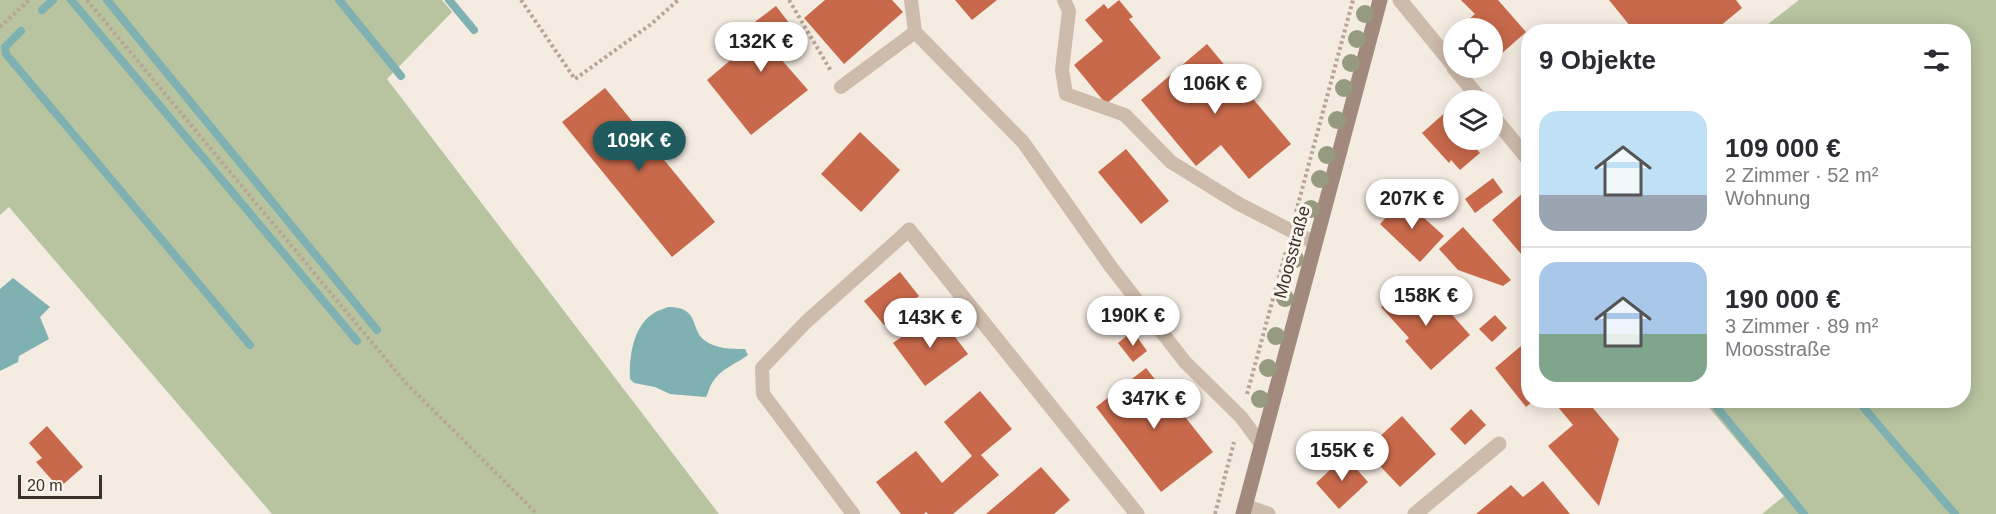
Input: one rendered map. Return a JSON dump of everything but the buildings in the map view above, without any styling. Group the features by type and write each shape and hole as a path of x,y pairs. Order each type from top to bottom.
{"street":[{"name":"Moosstraße","path":"1244,510 1380,0"},
{"path":"1400,0 1443,53"},
{"path":"1463,78 1473,90"},
{"path":"1503,128 1521,150"},
{"path":"909,230 1137,514"},
{"path":"1415,514 1499,444"},
{"path":"1244,510 1268,514"}],"lane":[{"path":"911,0 915,32 1023,142 1111,267 1185,362 1241,417 1261,444"},
{"path":"1064,0 1069,10 1062,70 1066,94 1125,115 1171,162 1239,204 1315,243"},
{"path":"841,87 915,32"},
{"path":"853,514 763,394 762,368 806,322 909,230"}],"path":[{"path":"0,27 29,0"},
{"path":"87,0 404,381 537,514"},
{"path":"521,0 575,79 650,26 678,0"},
{"path":"789,0 841,87"},
{"path":"1215,514 1353,0"}],"green space":[{"path":"0,0 442,0 452,12 387,79 719,514 272,514 9,207 0,215"},
{"path":"1799,0 1996,0 1996,514 1762,514 1784,496 1709,408 1971,408 1971,24 1768,24"}],"water":[{"path":"13,278 50,307 40,317 49,339 19,356 18,362 0,371 0,289"},
{"path":"668,307 678,308 690,315 700,335 709,343 724,348 745,349 748,355 715,378 706,397 670,394 655,387 634,383 630,379 630,361 641,326 656,312"}],"waterway":[{"path":"42,10 53,0"},
{"path":"71,0 357,341"},
{"path":"107,0 377,330"},
{"path":"339,0 401,76"},
{"path":"449,0 474,30"},
{"path":"21,31 5,47 6,54 250,345"},
{"path":"1717,408 1804,514"},
{"path":"1864,408 1955,514"}]}
